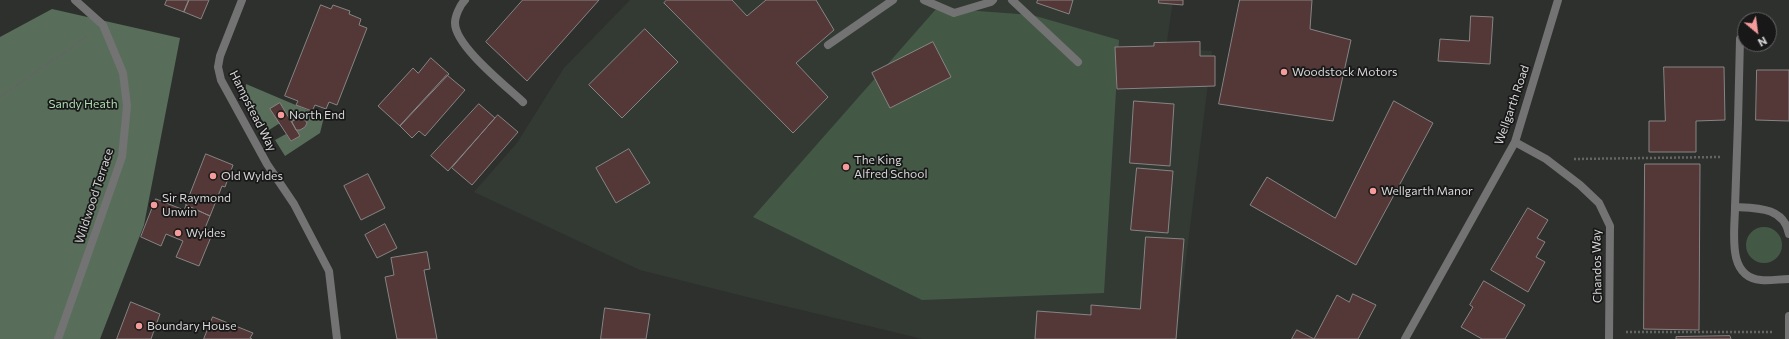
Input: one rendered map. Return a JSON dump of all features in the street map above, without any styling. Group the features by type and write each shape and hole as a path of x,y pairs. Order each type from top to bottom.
{"street":[{"name":"Wildwood Terrace","path":"58,339 122,158 127,106 124,73 102,25 76,0"},
{"name":"Hampstead Way","path":"242,0 220,56 218,67 221,80 267,164 294,204 329,271 337,339"},
{"path":"465,0 461,4 455,23 462,43 473,56 523,102"},
{"path":"828,45 893,0"},
{"path":"924,0 954,13 991,2 993,0"},
{"path":"1012,0 1078,62"},
{"name":"Wellgarth Road","path":"1406,339 1515,142 1558,0"},
{"path":"1740,52 1734,239 1736,260 1738,267 1746,276 1760,280 1789,279"},
{"name":"Chandos Way","path":"1515,142 1546,159 1580,185 1599,203 1610,226 1609,336"},
{"path":"1735,207 1762,208 1771,210 1783,221 1789,234"},
{"path":"1789,316 1789,339"}],"path":[{"path":"0,97 102,25"},
{"path":"1546,159 1737,157"},
{"path":"1609,336 1789,332"}],"shaded area":[{"name":"The King Alfred School","path":"630,0 1173,0 1166,48 1212,51 1176,339 923,339 640,270 474,192 517,143 564,68"}],"green space":[{"path":"937,8 1032,15 1119,40 1104,293 922,300 753,217"},
{"name":"Sandy Heath","path":"52,9 180,38 144,225 100,339 0,339 0,37"},
{"path":"246,84 324,117 320,133 285,156 275,140 286,134 291,141 300,136 296,130 300,130 307,123 302,116 292,122 280,103 270,109 280,123 269,130 250,102 246,90"},
{"path":"1764,227 1774,230 1779,235 1782,245 1779,255 1774,260 1764,263 1754,260 1749,255 1746,245 1749,235 1754,230"}],"building":[{"path":"167,0 189,0 184,12 165,5"},
{"path":"189,0 209,0 201,19 184,12"},
{"path":"523,0 599,0 527,81 486,42"},
{"path":"667,0 732,0 747,16 766,0 816,0 834,30 796,63 828,97 793,133 664,3"},
{"path":"1038,0 1073,0 1069,14 1037,3"},
{"path":"1159,0 1183,0 1183,5 1159,3"},
{"name":"Woodstock Motors","path":"1240,0 1312,0 1310,29 1351,40 1333,121 1219,104"},
{"path":"321,5 331,9 333,5 350,11 349,14 361,19 359,25 367,28 337,105 329,102 326,109 315,105 312,111 296,105 298,101 285,96"},
{"path":"1471,16 1493,17 1490,64 1438,61 1440,39 1469,41"},
{"path":"645,29 678,62 622,118 589,85"},
{"path":"933,42 951,77 890,108 872,73"},
{"path":"1200,42 1200,56 1215,56 1215,86 1117,89 1115,47 1154,46 1154,43"},
{"path":"431,58 449,74 400,126 378,106 413,68 418,73"},
{"path":"1664,67 1724,67 1725,120 1696,121 1696,152 1649,152 1649,121 1665,121"},
{"path":"1757,70 1789,70 1789,121 1756,120"},
{"path":"447,75 465,90 425,136 419,131 412,138 400,126"},
{"path":"1134,101 1174,104 1170,166 1130,163"},
{"name":"Wellgarth Manor","path":"1394,101 1433,123 1356,265 1250,205 1267,177 1335,218"},
{"name":"North End","path":"280,103 300,136 291,141 270,109"},
{"path":"479,104 495,118 448,171 431,156"},
{"path":"498,115 518,132 472,185 452,168"},
{"path":"302,116 307,123 305,127 300,130 296,130 292,122"},
{"path":"629,149 650,183 616,203 596,168"},
{"name":"Old Wyldes","path":"206,154 233,165 225,187 222,186 210,216 186,205"},
{"path":"1645,164 1700,164 1699,330 1644,329"},
{"path":"1137,168 1173,171 1168,233 1131,230"},
{"path":"368,174 385,208 361,220 344,186"},
{"name":"Wyldes","path":"156,199 184,210 186,205 210,216 205,228 213,232 199,266 176,257 183,241 166,234 161,246 141,237"},
{"path":"1528,208 1548,220 1537,238 1545,242 1536,257 1545,262 1528,292 1491,270"},
{"path":"385,224 397,248 377,258 365,235"},
{"path":"1146,237 1184,239 1176,339 1035,339 1037,311 1091,315 1091,305 1140,309"},
{"path":"427,252 430,269 424,270 437,339 397,339 385,277 394,275 391,258"},
{"path":"1484,281 1525,305 1505,339 1482,339 1461,327 1473,307 1470,305"},
{"path":"1353,294 1376,305 1358,339 1314,339 1337,295 1349,302"},
{"name":"Boundary House","path":"131,302 160,314 151,339 117,339"},
{"path":"605,308 650,314 646,339 601,339"},
{"path":"213,317 253,333 250,338 252,339 204,339"},
{"path":"1297,330 1314,339 1292,339"},
{"path":"1730,336 1731,339 1676,339 1676,337"}],"place":[{"name":"Woodstock Motors","path":"1284,72"},
{"name":"North End","path":"281,115"},
{"name":"The King Alfred School","path":"846,167"},
{"name":"Old Wyldes","path":"213,176"},
{"name":"Wellgarth Manor","path":"1373,191"},
{"name":"Sir Raymond Unwin","path":"154,205"},
{"name":"Wyldes","path":"178,233"},
{"name":"Boundary House","path":"139,326"}]}
